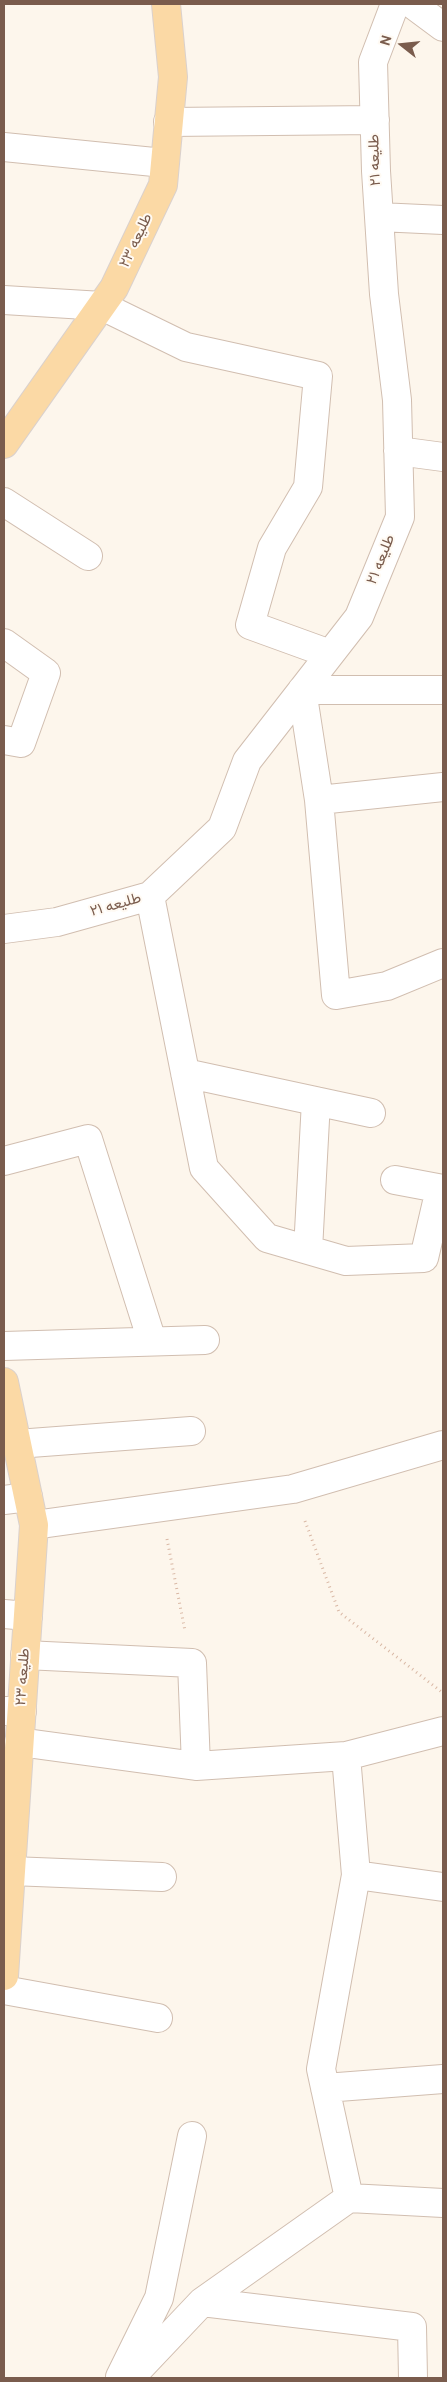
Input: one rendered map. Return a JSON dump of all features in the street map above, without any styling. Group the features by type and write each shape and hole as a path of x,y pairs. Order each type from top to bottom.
{"main road":[{"name":"طلیعه ۲۳","path":"4,444 114,288 163,185 172,77 166,4"},
{"name":"طلیعه ۲۳","path":"4,1382 11,1427 16,1498 34,1525 16,1615 25,1655 13,1711 19,1742 4,1976"}],"street":[{"name":"طلیعه ۲۱","path":"4,929 57,922 150,896 222,828 247,761 359,617 400,518 397,400 384,294 379,216 374,62 395,4"},
{"path":"412,4 443,26"},
{"path":"168,122 375,120"},
{"path":"4,147 164,163"},
{"path":"379,216 443,220"},
{"path":"4,300 102,306 186,347 318,376 308,487 272,548 250,625 330,654"},
{"path":"398,451 443,457"},
{"path":"4,502 88,556"},
{"path":"4,643 46,673 21,743 4,740"},
{"path":"443,690 302,690 319,800 336,995 387,986 443,963"},
{"path":"319,800 443,787"},
{"path":"150,896 204,1168 267,1238 346,1261 424,1258 442,1189 395,1180"},
{"path":"185,1073 371,1113"},
{"path":"308,1250 316,1101"},
{"path":"4,1161 88,1139 152,1341"},
{"path":"4,1346 205,1340"},
{"path":"11,1427 191,1431"},
{"path":"34,1525 292,1489 443,1445"},
{"path":"25,1655 192,1663 196,1766"},
{"path":"19,1742 196,1766 346,1756 443,1731"},
{"path":"346,1756 356,1876 321,2068 349,2198"},
{"path":"11,1871 162,1877"},
{"path":"356,1876 443,1887"},
{"path":"4,1990 158,2018"},
{"path":"325,2088 443,2079"},
{"path":"119,2378 159,2298 192,2136"},
{"path":"130,2378 202,2302 349,2198 443,2203"},
{"path":"202,2302 412,2327 413,2378"}],"path":[{"path":"292,1489 339,1612 443,1693"},
{"path":"160,1507 192,1663"}]}
